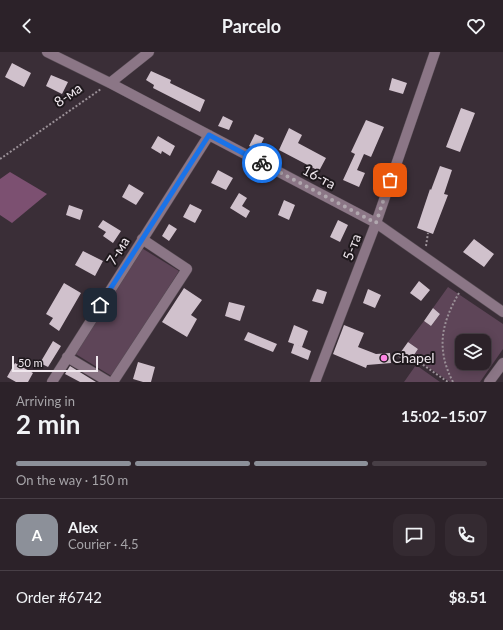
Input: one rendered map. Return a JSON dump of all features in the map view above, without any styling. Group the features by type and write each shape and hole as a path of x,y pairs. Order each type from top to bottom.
{"street":[{"name":"16-та","path":"47,52 110,83 376,223 503,312"},
{"path":"110,83 149,52"},
{"name":"5-та","path":"315,382 376,223 434,52"},
{"name":"7-ма","path":"52,382 209,135"},
{"path":"114,382 187,269 142,240"},
{"path":"67,357 109,382"},
{"path":"489,382 503,363"}],"path":[{"name":"8-ма","path":"0,159 110,83"},
{"path":"453,382 447,371 442,351 442,337 453,303 464,285"},
{"path":"414,358 448,382"}],"shaded area":[{"path":"10,172 47,194 12,223 0,215 0,179"},
{"path":"140,247 179,271 113,377 74,353"},
{"path":"448,287 503,324 503,349 491,366 491,334 455,334 455,370 488,370 480,382 450,382 413,357 418,349 408,342 424,321 431,326 440,314 433,308"},
{"path":"416,365 440,382 404,382"}],"building":[{"path":"12,63 31,73 24,87 5,77"},
{"path":"151,71 171,80 170,83 205,100 200,112 153,88 154,85 146,80"},
{"path":"51,75 68,82 62,94 46,86"},
{"path":"392,78 407,83 403,94 389,90"},
{"path":"461,108 475,113 460,152 446,147"},
{"path":"223,116 233,121 229,130 218,126"},
{"path":"366,120 384,127 371,157 364,154 357,170 365,173 359,187 343,180 355,154 351,152"},
{"path":"289,128 302,135 298,143 326,158 319,171 279,150"},
{"path":"255,134 264,138 258,150 249,146"},
{"path":"158,136 175,146 170,156 162,151 161,154 151,148"},
{"path":"440,166 452,170 444,194 448,195 433,234 417,228 430,189 431,190"},
{"path":"218,170 233,178 226,190 211,183"},
{"path":"129,184 144,193 136,205 122,197"},
{"path":"239,193 247,198 242,206 250,211 246,218 230,208"},
{"path":"284,200 295,205 289,220 278,215"},
{"path":"190,204 202,210 195,223 183,217"},
{"path":"69,205 83,210 80,220 66,215"},
{"path":"103,220 121,231 113,243 103,236 106,232 98,227"},
{"path":"338,220 348,225 340,242 330,237"},
{"path":"169,224 177,229 169,241 162,236"},
{"path":"474,239 494,254 484,267 463,252"},
{"path":"83,251 103,261 95,276 75,265"},
{"path":"419,281 430,290 421,301 410,293"},
{"path":"64,283 81,293 59,331 49,324 53,318 46,314"},
{"path":"184,288 202,300 191,315 197,319 187,337 162,322"},
{"path":"317,289 327,292 323,304 312,301"},
{"path":"368,289 381,295 375,308 363,303"},
{"path":"229,302 245,306 240,321 225,316"},
{"path":"433,308 440,314 431,326 424,321"},
{"path":"294,325 308,331 302,347 295,344 311,351 308,360 291,353 294,344 288,342"},
{"path":"344,325 364,333 358,347 376,354 390,353 391,363 367,365 366,368 333,354"},
{"path":"248,332 277,344 273,352 244,340"},
{"path":"53,341 61,346 48,367 40,363"},
{"path":"408,342 418,349 408,364 398,356"},
{"path":"138,362 155,367 151,382 143,382 133,379"},
{"path":"15,363 33,373 28,382 16,382 7,377"},
{"path":"70,366 96,382 80,382 65,374"}],"way so far":[{"path":"262,163 376,223 390,180"}],"place":[{"name":"Chapel","path":"384,358"}],"route":[{"path":"100,305 209,135 262,163"}]}
